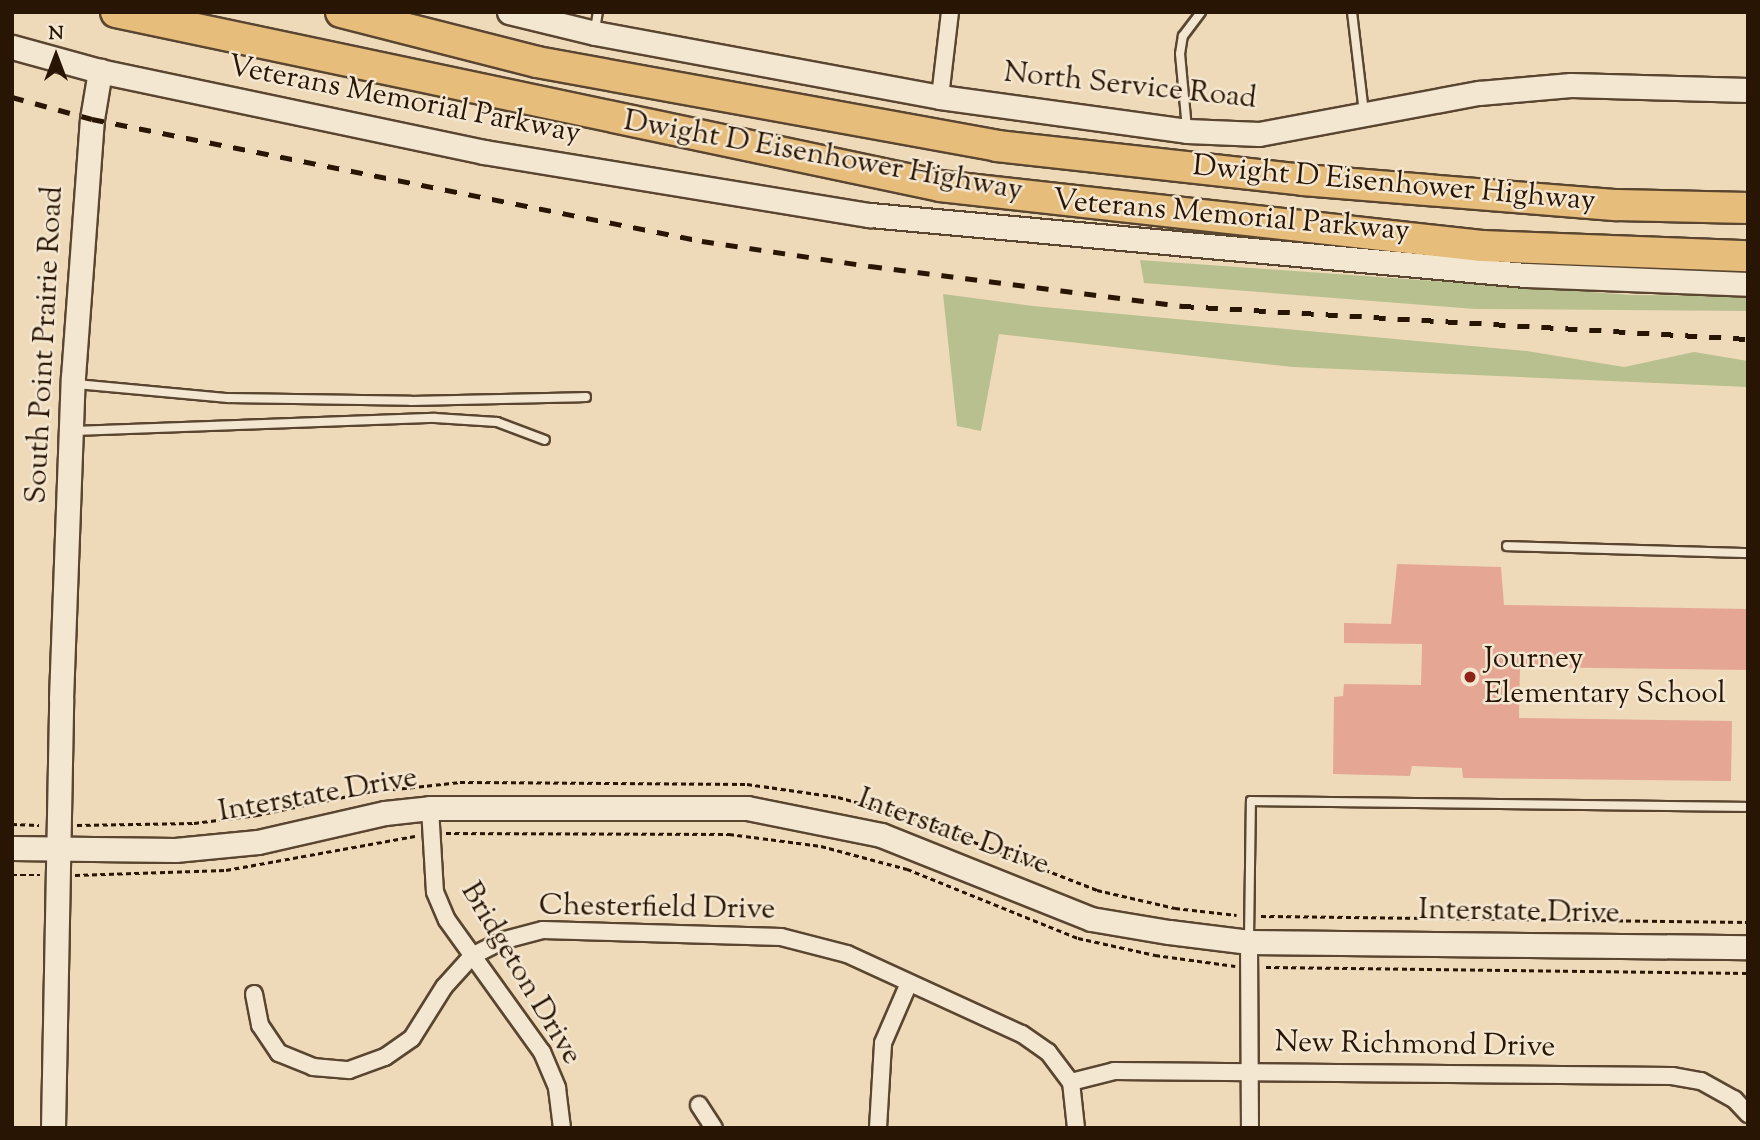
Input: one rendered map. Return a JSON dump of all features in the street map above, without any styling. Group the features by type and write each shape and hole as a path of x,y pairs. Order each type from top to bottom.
{"highway":[{"name":"Dwight D Eisenhower Highway","path":"117,12 940,186 1482,246 1748,256"},
{"name":"Dwight D Eisenhower Highway","path":"341,12 537,62 997,146 1330,182 1617,205 1748,208"}],"street":[{"name":"North Service Road","path":"509,12 596,23 940,97 1187,131 1259,134 1479,93 1571,85 1748,90"},
{"path":"940,97 950,12"},
{"name":"Veterans Memorial Parkway","path":"12,47 100,71 484,152 870,215 1526,275 1748,284"},
{"name":"South Point Prairie Road","path":"53,1128 73,384 92,118 100,71"},
{"name":"Interstate Drive","path":"12,848 175,850 258,842 385,813 430,808 747,808 881,835 1091,919 1249,942 1748,947"},
{"name":"Bridgeton Drive","path":"430,808 435,892 472,956 542,1052 557,1088 562,1128"},
{"name":"Chesterfield Drive","path":"254,994 260,1024 279,1053 313,1067 349,1069 385,1057 412,1038 444,987 472,956 501,941 543,930 781,937 847,954 1022,1034 1048,1052 1071,1082"},
{"path":"1249,942 1250,1128"},
{"path":"878,1128 883,1044 909,983"},
{"name":"New Richmond Drive","path":"1071,1082 1114,1071 1672,1076 1702,1081 1734,1099 1748,1114"},
{"path":"1071,1082 1076,1128"},
{"path":"699,1105 714,1128"}],"lane":[{"path":"1187,131 1180,54 1183,36 1201,12"},
{"path":"1352,12 1365,116"},
{"path":"73,384 240,398 411,401 586,397"},
{"path":"71,431 435,418 497,422 545,440"},
{"path":"1507,546 1748,552"},
{"path":"1249,942 1251,801 1748,807"}],"path":[{"path":"12,875 226,870 431,833 729,834 773,838 908,869 1078,938 1155,956 1249,967 1748,973"},
{"path":"1264,916 1748,922"}],"green space":[{"path":"1140,260 1632,295 1748,296 1748,311 1475,309 1144,283"},
{"path":"943,294 1033,306 1527,351 1624,367 1694,352 1748,361 1748,387 1293,367 999,334 981,431 957,426"}],"building":[{"name":"Journey Elementary School","path":"1397,564 1501,567 1504,605 1748,609 1748,670 1520,667 1519,718 1732,721 1731,781 1463,778 1462,768 1412,766 1410,776 1333,774 1334,697 1343,696 1344,684 1421,685 1422,644 1344,643 1344,623 1391,624"}],"railway":[{"path":"12,97 92,119 702,241 870,266 1182,306 1748,339"}],"place":[{"name":"Journey Elementary School","path":"1470,677"}]}
